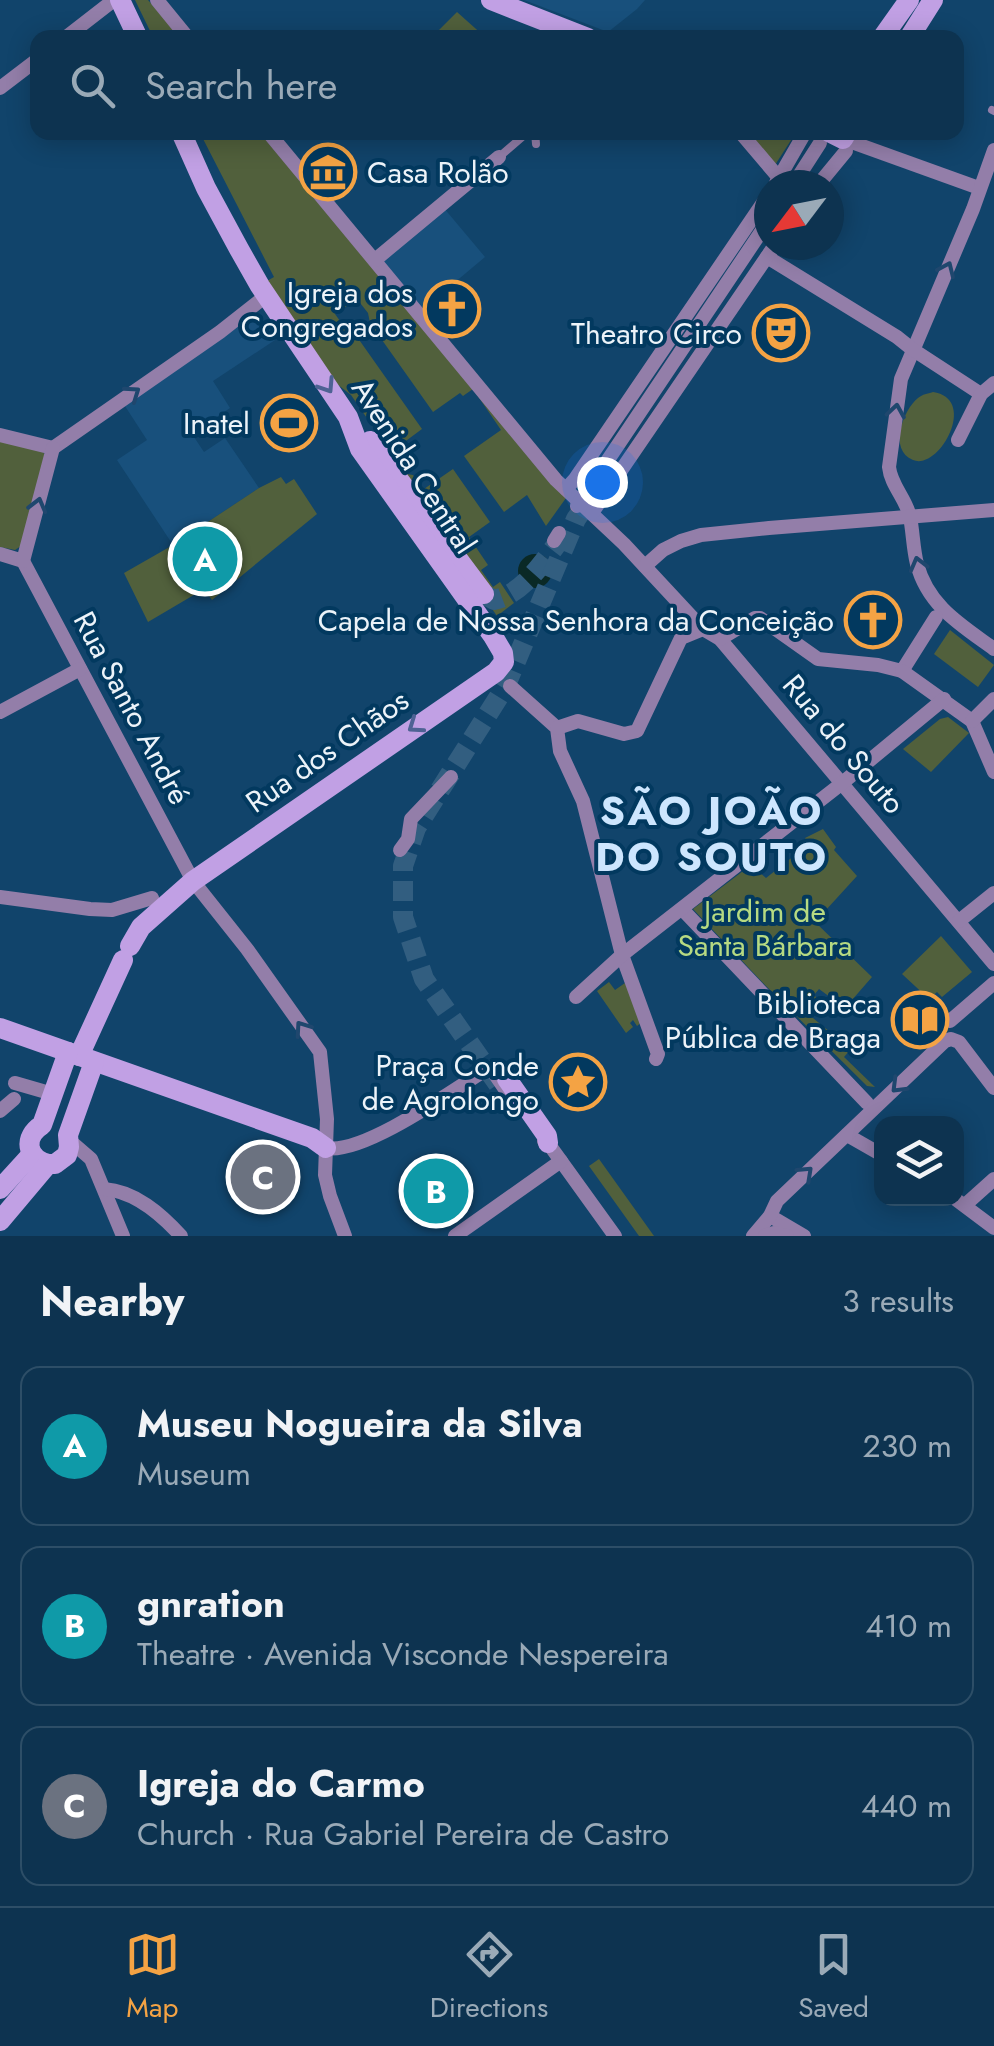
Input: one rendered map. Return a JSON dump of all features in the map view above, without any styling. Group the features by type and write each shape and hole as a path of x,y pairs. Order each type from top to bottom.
{"street":[{"path":"76,30 117,0 134,30"},
{"path":"157,0 181,30"},
{"path":"491,0 568,30"},
{"path":"888,30 909,0"},
{"path":"901,30 922,0"},
{"path":"914,30 933,0"},
{"path":"0,88 30,65"},
{"name":"Avenida Central","path":"185,140 221,216 266,295 348,417 360,449 504,653 503,679"},
{"path":"275,140 583,507"},
{"path":"747,140 771,170"},
{"path":"789,170 801,140"},
{"path":"800,170 837,140"},
{"path":"824,170 837,140"},
{"path":"837,140 979,188"},
{"path":"994,150 973,209 912,349 898,393 889,467 891,480 910,516 916,562 928,592 951,618 994,649"},
{"path":"375,260 499,158"},
{"path":"566,489 618,416 646,388 754,233"},
{"path":"739,251 754,254"},
{"path":"583,507 623,469 765,260"},
{"path":"774,260 981,394"},
{"path":"714,288 736,302"},
{"path":"0,554 24,561 53,448 220,332 266,295"},
{"path":"692,321 713,336"},
{"path":"669,355 690,370"},
{"path":"958,440 981,394 994,383"},
{"path":"583,507 631,426 646,388"},
{"path":"646,388 668,402"},
{"path":"618,416 644,437"},
{"path":"348,417 484,594"},
{"path":"0,434 53,448"},
{"path":"596,448 623,469"},
{"name":"Rua do Souto","path":"583,507 713,635 928,890 984,946 994,964"},
{"path":"645,566 663,550 700,536 994,510"},
{"name":"Rua Santo André","path":"24,561 193,881 320,1052 330,1196 345,1236"},
{"path":"906,672 936,617"},
{"path":"557,728 578,721 638,734 682,638 713,635 760,618 818,659 906,672 970,718 994,772"},
{"path":"0,712 80,669"},
{"path":"503,679 557,728 560,751 583,800 614,930 626,952 658,1054 656,1058"},
{"name":"Rua dos Chãos","path":"80,1056 141,927 193,881 503,679"},
{"path":"576,997 626,952 944,699"},
{"path":"970,718 994,699"},
{"path":"400,850 408,839 411,819 450,777"},
{"path":"959,921 994,893"},
{"path":"0,897 112,910 152,898"},
{"path":"682,909 867,1103"},
{"path":"950,1021 994,982"},
{"path":"0,1028 317,1140 325,1158 334,1149 356,1144 499,1073 615,1236"},
{"path":"753,1236 777,1201 945,1041 950,1038 959,1042 994,1088"},
{"path":"40,1160 30,1137 42,1125 53,1094 80,1056"},
{"path":"40,1160 55,1164 67,1154 80,1056"},
{"path":"0,1111 14,1091 53,1094"},
{"path":"42,1125 56,1125 91,1159 123,1236"},
{"path":"847,1135 874,1150"},
{"path":"0,1189 40,1160"},
{"path":"0,1222 40,1160"},
{"path":"455,1236 561,1161"},
{"path":"964,1199 994,1179"},
{"path":"104,1189 142,1201 181,1236"},
{"path":"964,1206 994,1228"},
{"path":"770,1216 804,1236"},
{"path":"766,1236 787,1236"}],"lane":[{"path":"499,158 522,140"},
{"path":"535,140 536,144"}],"shaded area":[{"path":"524,0 645,0 611,30"},
{"path":"443,207 485,257 423,309 381,259"},
{"path":"258,313 275,340 213,381 230,408 192,434 204,452 225,438 259,488 173,545 117,460 147,440 123,403"},
{"path":"535,554 547,559 552,571 547,583 535,588 523,583 518,571 523,559"}],"green space":[{"path":"135,0 148,0 174,30 150,30"},
{"path":"457,12 477,30 439,30"},
{"path":"204,140 266,140 566,498 546,526 527,495 504,512 464,456 501,430 473,389 463,396 460,393 433,412 357,299 335,314 355,334 422,429 395,449 404,461 397,467 401,473 413,475 424,489 453,469 490,522 469,537 488,565 481,570 493,587 500,582 514,603 497,616 483,596 485,593 384,453 389,450 351,395 337,384 267,281 274,277"},
{"path":"753,140 791,140 775,165"},
{"path":"933,392 946,397 953,407 950,433 934,455 923,461 913,460 901,448 900,430 912,404"},
{"path":"0,438 41,449 47,458 24,544 15,550 0,547"},
{"path":"281,477 286,484 294,479 317,514 212,600 204,589 148,622 124,573"},
{"path":"950,630 994,665 978,687 934,654"},
{"path":"948,717 969,733 931,772 903,749 940,719"},
{"name":"Jardim de Santa Bárbara","path":"823,829 836,847 834,850 857,876 815,922 872,977 845,1008 819,989 814,995 819,1000 808,1014 851,1049 844,1057 875,1087 867,1086 693,909 751,865 766,878 809,844 805,838"},
{"path":"941,936 972,972 942,997 937,992 929,999 902,974"},
{"path":"609,982 615,990 625,983 642,1022 637,1026 633,1020 633,1027 626,1033 597,991"},
{"path":"599,1159 654,1236 639,1236 589,1166"}],"tunnel":[{"path":"498,1084 424,979 403,917 403,866 416,828 505,687 576,519 594,493"},
{"path":"484,594 494,600 513,592 530,578 557,544"}],"place":[{"name":"Casa Rolão","path":"328,172"},
{"name":"Igreja dos Congregados","path":"452,309"},
{"name":"Theatro Circo","path":"781,333"},
{"name":"Inatel","path":"289,423"},
{"name":"Museu Nogueira da Silva","path":"205,559"},
{"name":"Capela de Nossa Senhora da Conceição","path":"873,620"},
{"name":"Biblioteca Pública de Braga","path":"920,1020"},
{"name":"Praça Conde de Agrolongo","path":"578,1082"},
{"name":"Igreja do Carmo","path":"263,1177"},
{"name":"gnration","path":"436,1191"}],"district":[{"name":"SÃO JOÃO DO SOUTO","path":"712,834"}]}
